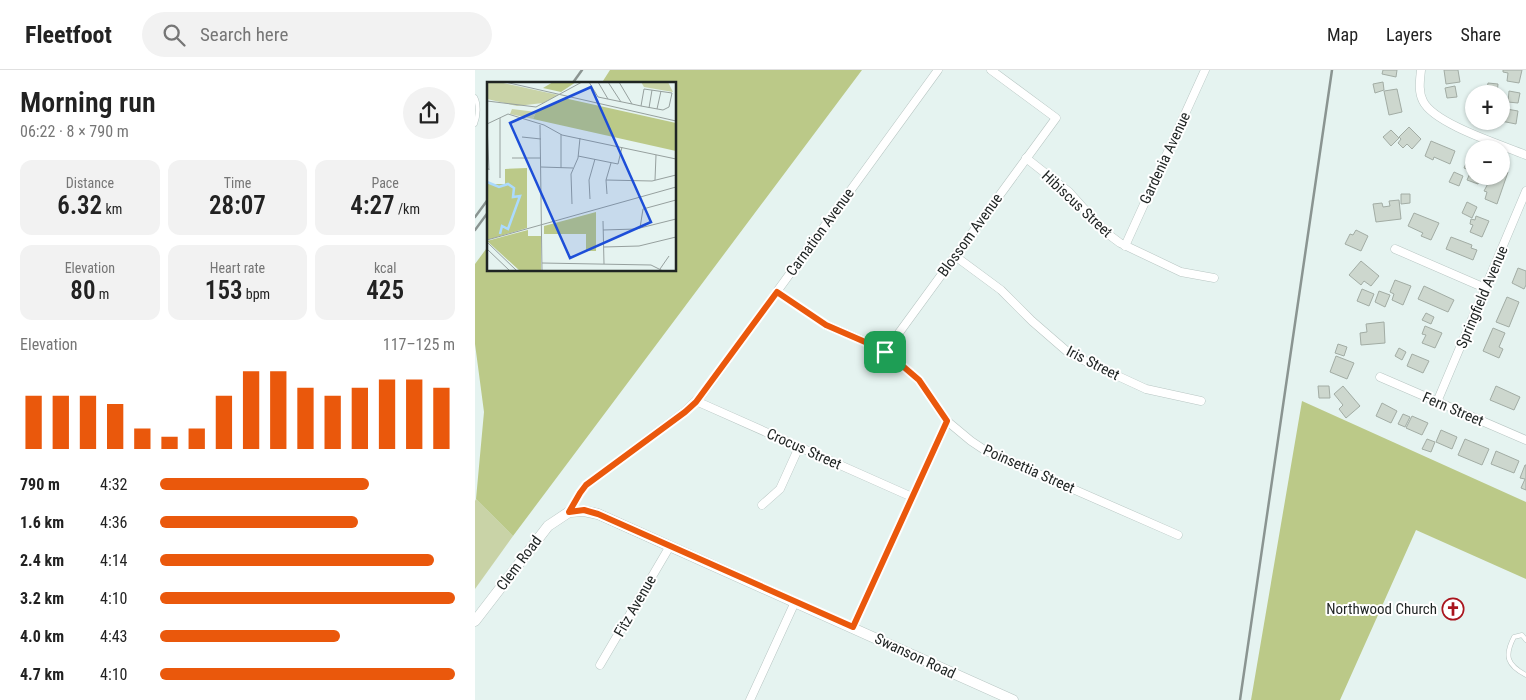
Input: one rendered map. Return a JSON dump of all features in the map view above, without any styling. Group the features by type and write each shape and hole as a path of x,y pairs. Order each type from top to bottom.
{"street":[{"name":"Carnation Avenue","path":"569,512 586,485 696,402 938,70"},
{"name":"Blossom Avenue","path":"885,352 1056,118 991,70"},
{"name":"Gardenia Avenue","path":"1125,246 1205,70"},
{"path":"1421,70 1420,88 1423,101 1430,110 1450,123 1526,155"},
{"name":"Hibiscus Street","path":"1026,158 1061,185 1104,231 1125,246 1181,272 1214,278"},
{"name":"Springfield Avenue","path":"1437,402 1526,191"},
{"path":"1395,249 1485,288"},
{"name":"Iris Street","path":"955,256 1001,290 1070,354 1146,389 1201,401"},
{"name":"Poinsettia Street","path":"777,292 826,325 885,352 907,368 919,380 947,421 971,441 993,455 1178,535"},
{"name":"Fern Street","path":"1380,377 1526,440"},
{"name":"Crocus Street","path":"696,402 912,498"},
{"path":"853,627 947,421"},
{"path":"762,505 780,489 799,447"},
{"name":"Swanson Road","path":"569,512 584,510 598,514 1013,700"},
{"name":"Clem Road","path":"475,621 542,532 554,520 569,512"},
{"name":"Fitz Avenue","path":"600,665 670,546"},
{"path":"750,700 795,602"}],"lane":[{"path":"475,97 477,100 477,118 475,124"},
{"path":"1526,640 1522,635 1514,638 1508,649 1508,657 1513,667 1526,675"}],"green space":[{"path":"610,70 862,70 513,536 476,499 484,412 475,344 475,264 487,248 487,271 676,271 676,82 602,82"},
{"path":"1302,401 1526,502 1526,579 1416,530 1340,700 1251,700"},
{"path":"476,499 513,536 475,589 475,501"}],"building":[{"path":"1383,70 1397,70 1396,77 1382,74"},
{"path":"1444,70 1458,70 1460,82 1446,84"},
{"path":"1503,70 1522,70 1519,83 1507,81 1508,73 1503,72"},
{"path":"1383,82 1384,90 1375,93 1373,84"},
{"path":"1455,86 1457,97 1447,98 1445,88"},
{"path":"1397,89 1402,112 1389,115 1384,91"},
{"path":"1510,91 1520,93 1518,103 1510,102"},
{"path":"1510,110 1518,111 1516,124 1510,123"},
{"path":"1409,127 1421,139 1412,149 1407,144 1403,148 1398,143 1401,139 1399,137"},
{"path":"1391,130 1399,138 1391,146 1383,137"},
{"path":"1431,141 1455,151 1450,164 1434,157 1433,160 1425,156"},
{"path":"1454,172 1463,176 1459,186 1449,182"},
{"path":"1487,185 1504,185 1497,204 1485,199 1487,192 1484,191"},
{"path":"1401,194 1410,194 1410,203 1401,204"},
{"path":"1399,200 1401,219 1376,222 1373,204 1382,203 1383,207 1390,206 1389,201"},
{"path":"1467,202 1477,207 1472,218 1462,213"},
{"path":"1414,213 1439,223 1431,240 1421,236 1423,233 1408,226"},
{"path":"1476,216 1489,221 1482,237 1470,232 1473,225 1470,224 1471,219 1475,220"},
{"path":"1356,230 1368,236 1361,251 1345,244 1350,234 1353,235"},
{"path":"1451,237 1472,245 1471,248 1477,250 1473,260 1446,249"},
{"path":"1361,261 1379,276 1371,286 1364,281 1361,285 1349,275"},
{"path":"1518,268 1526,271 1526,285 1524,289 1512,283"},
{"path":"1395,280 1411,286 1403,305 1392,300 1394,294 1390,292"},
{"path":"1424,286 1454,300 1448,312 1418,299"},
{"path":"1362,289 1374,294 1369,306 1357,301"},
{"path":"1379,291 1390,295 1385,307 1375,302"},
{"path":"1507,297 1519,302 1509,327 1496,322"},
{"path":"1426,313 1434,317 1431,324 1422,320"},
{"path":"1384,322 1385,343 1361,345 1360,333 1367,332 1366,324"},
{"path":"1425,326 1442,333 1435,348 1422,343 1426,335 1422,334"},
{"path":"1493,328 1505,333 1499,347 1503,349 1499,358 1483,351"},
{"path":"1338,344 1347,347 1344,356 1335,353"},
{"path":"1399,348 1406,352 1402,360 1395,356"},
{"path":"1412,354 1429,361 1423,373 1407,366"},
{"path":"1336,356 1354,363 1347,379 1330,372"},
{"path":"1318,386 1329,386 1330,398 1319,398"},
{"path":"1343,386 1360,406 1346,418 1339,409 1343,405 1334,394"},
{"path":"1496,386 1520,397 1514,410 1490,400"},
{"path":"1382,403 1397,411 1391,423 1376,416"},
{"path":"1403,414 1410,417 1405,427 1398,424"},
{"path":"1412,416 1428,423 1422,435 1406,428"},
{"path":"1441,430 1457,437 1452,449 1436,442"},
{"path":"1427,439 1435,442 1431,452 1422,449"},
{"path":"1465,439 1489,449 1482,465 1458,455"},
{"path":"1496,451 1519,461 1514,473 1491,464"},
{"path":"1525,465 1526,490 1521,488 1525,479 1520,478"}],"railway":[{"path":"573,82 582,70"},
{"path":"1240,700 1332,70"},
{"path":"475,217 487,201"},
{"path":"475,230 487,214"}],"place":[{"name":"Northwood Church","path":"1453,609"}],"route":[{"path":"777,292 826,325 885,352 907,368 919,380 947,421 853,627 598,514 584,510 569,512 586,485 696,402 777,292"}]}
